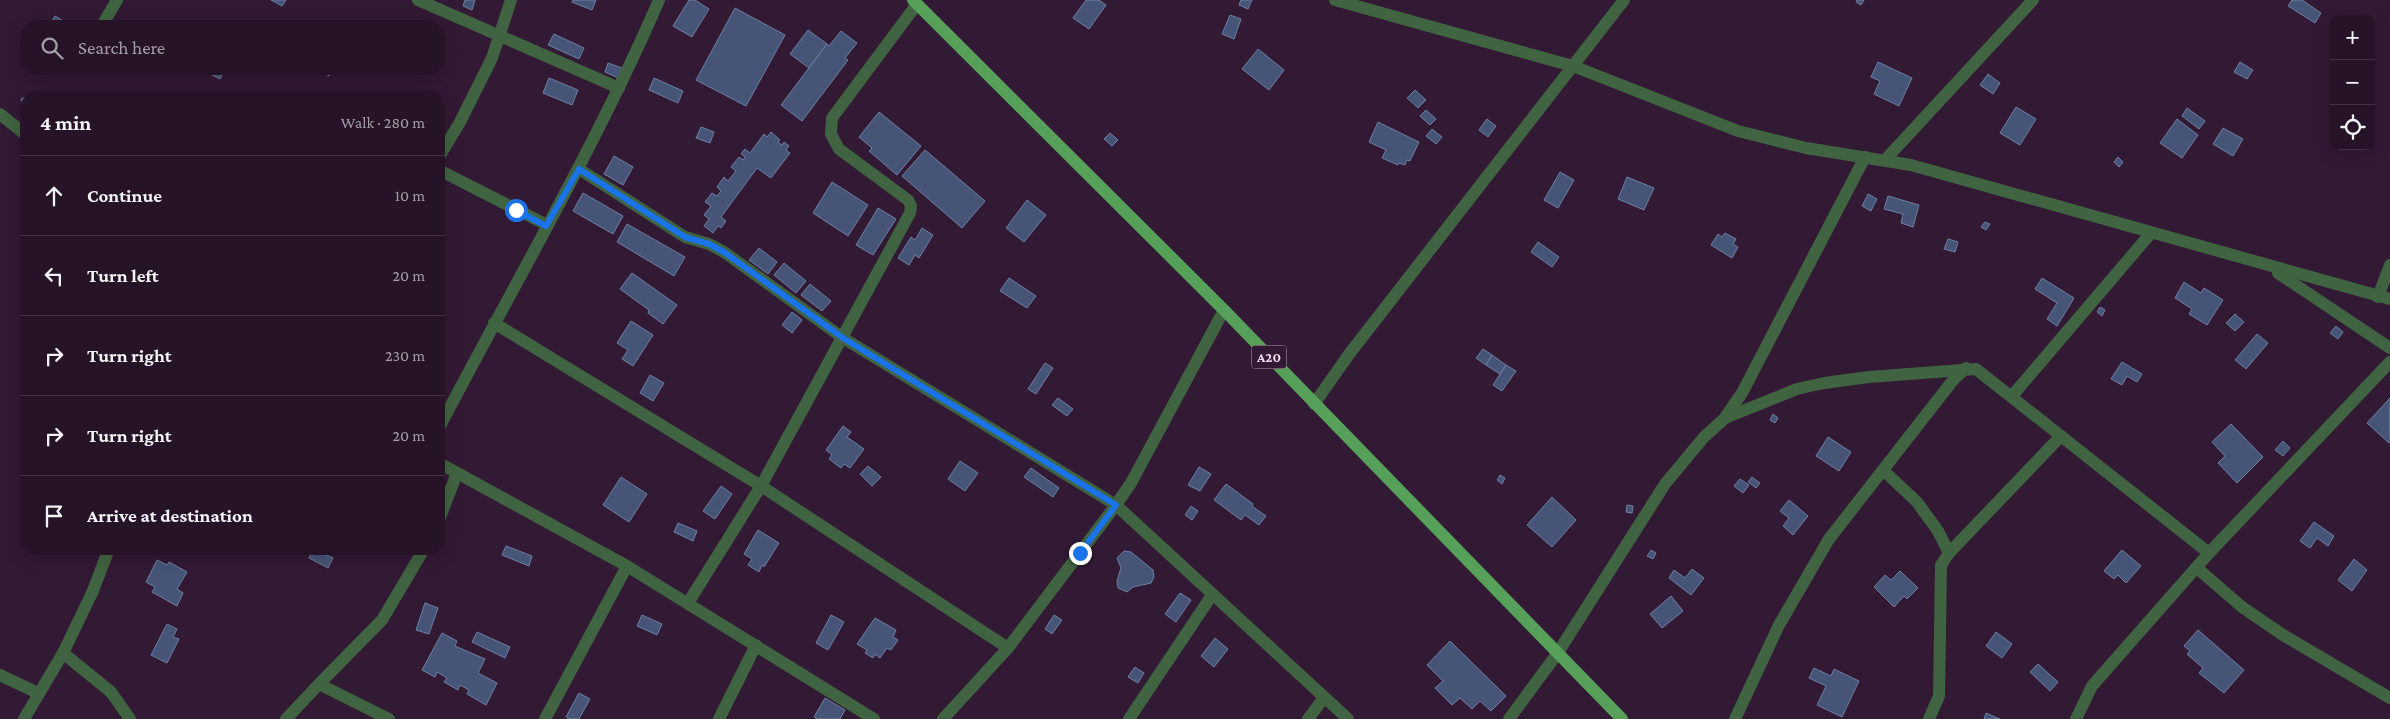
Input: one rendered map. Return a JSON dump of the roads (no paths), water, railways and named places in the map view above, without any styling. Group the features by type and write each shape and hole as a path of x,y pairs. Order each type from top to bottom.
{"main road":[{"name":"A20","path":"915,2 1224,310 1556,654 1622,719"}],"street":[{"path":"105,20 117,0"},
{"path":"418,0 619,88"},
{"path":"445,147 460,122 492,58 511,0"},
{"path":"445,417 546,226 579,169 659,0"},
{"path":"1335,0 1573,66 1738,131 1806,148 1911,165 2384,298 2390,266"},
{"path":"1314,404 1350,353 1624,0"},
{"path":"1886,160 2034,0"},
{"path":"688,603 761,486 910,213 911,206 908,200 839,149 831,134 832,118 915,2"},
{"path":"0,114 20,130"},
{"path":"1509,719 1556,654 1665,484 1704,437 1724,419 1742,394 1865,157"},
{"path":"579,169 685,237 709,244 724,252 843,338 1116,505 1324,699 1348,719"},
{"path":"445,173 546,226"},
{"path":"2012,396 2152,234"},
{"path":"2268,266 2390,348"},
{"path":"942,719 1008,648 1116,505 1131,483 1224,310"},
{"path":"494,323 761,486 1008,648"},
{"path":"2076,719 2092,686 2209,553 2390,362"},
{"path":"1724,419 1797,389 1815,385 1869,377 1966,368 1976,369 2209,553"},
{"path":"1735,719 1779,625 1829,539 1954,378 1966,368"},
{"path":"1929,719 1939,696 1941,565 1949,553 2061,436"},
{"path":"445,467 627,566 874,719"},
{"path":"1882,470 1917,502 1938,531 1949,553"},
{"path":"445,504 457,473"},
{"path":"24,719 38,693 64,653 92,593 107,555"},
{"path":"286,719 382,620 408,580 421,555"},
{"path":"544,719 627,566"},
{"path":"2197,568 2242,607 2283,635 2390,698"},
{"path":"1129,719 1212,595"},
{"path":"719,719 756,645"},
{"path":"64,653 111,692 130,719"},
{"path":"0,675 38,693"},
{"path":"319,684 389,719"},
{"path":"1308,719 1324,699"}]}
